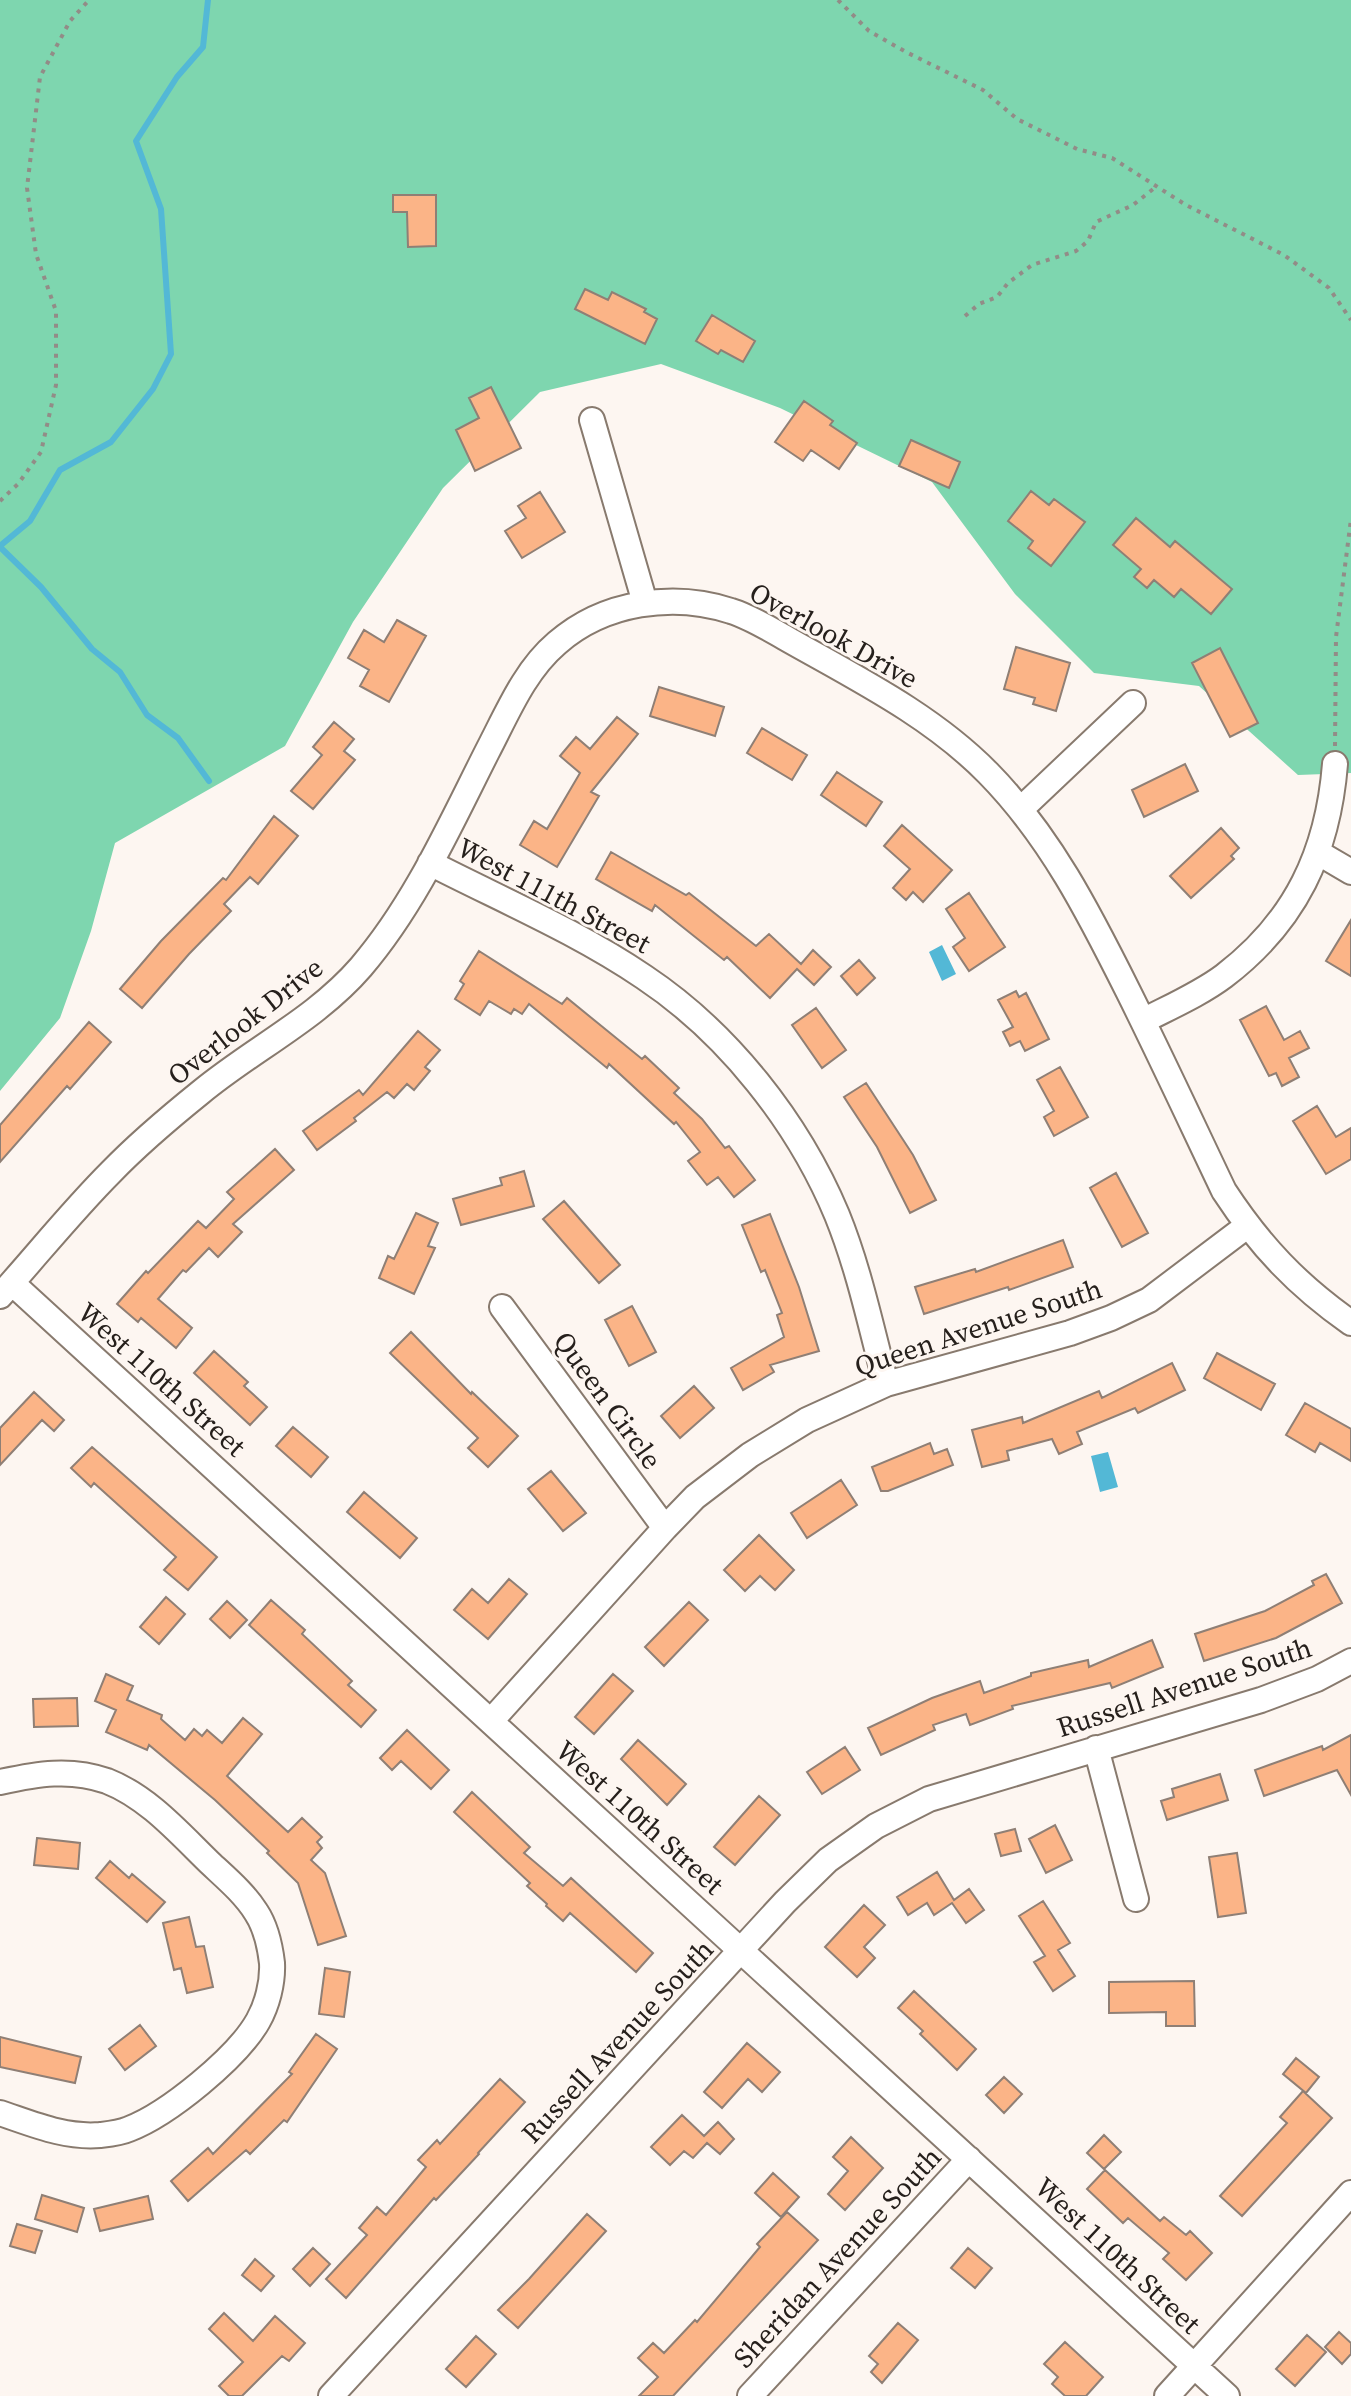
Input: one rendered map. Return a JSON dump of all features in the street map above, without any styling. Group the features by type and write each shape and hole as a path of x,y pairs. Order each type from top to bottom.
{"street":[{"path":"592,420 645,603"},
{"name":"Overlook Drive","path":"6,1290 109,1173 157,1128 207,1086 313,1012 360,969 398,918 430,863 512,703 532,671 557,643 588,622 624,607 645,603 697,602 734,611 881,692 935,728 986,770 1021,809 1055,855 1083,903 1224,1191 1247,1226 1275,1259 1315,1297 1351,1323"},
{"path":"1021,809 1133,703"},
{"path":"1143,1021 1223,977 1256,948 1286,914 1309,876 1317,852 1332,803 1335,764"},
{"path":"1317,852 1351,872"},
{"name":"West 111th Street","path":"430,863 596,948 646,978 691,1013 731,1053 772,1102 793,1134 836,1214 857,1273 886,1384"},
{"name":"Queen Avenue South","path":"491,1721 695,1497 750,1455 807,1420 886,1384 1070,1333 1111,1318 1149,1300 1247,1226"},
{"name":"West 110th Street","path":"6,1290 491,1721 1227,2396"},
{"name":"Queen Circle","path":"502,1307 665,1528"},
{"name":"Russell Avenue South","path":"331,2396 828,1860 876,1826 929,1799 1261,1700 1317,1679 1351,1661"},
{"path":"1096,1748 1136,1899"},
{"path":"0,1782 50,1771 80,1774 107,1782 135,1796 158,1813 257,1912 268,1938 272,1966 269,1994 258,2021 242,2044 199,2084 150,2119 127,2130 75,2136 0,2113"},
{"name":"Sheridan Avenue South","path":"750,2396 969,2159"},
{"path":"1167,2396 1351,2193"}],"path":[{"path":"0,501 18,484 41,452 56,385 56,311 36,254 27,188 40,77 70,21 89,0"},
{"path":"838,0 869,31 983,90 1017,119 1077,149 1112,158 1186,205 1284,255 1329,288 1351,320"},
{"path":"965,316 979,304 997,297 1008,283 1032,265 1076,251 1088,241 1096,222 1133,205 1157,186"},
{"path":"1335,764 1336,637 1351,519"}],"green space":[{"path":"0,0 1351,0 1351,773 1298,775 1199,686 1094,673 1015,594 932,482 780,408 661,364 540,392 443,488 353,622 285,746 115,843 91,931 60,1018 0,1091"}],"water":[{"path":"942,945 956,974 942,981 929,952"},
{"path":"1108,1452 1118,1487 1100,1492 1091,1456"}],"building":[{"path":"393,195 436,195 436,246 408,247 407,212 393,212"},
{"path":"585,289 608,300 612,292 646,309 644,312 657,319 645,344 575,309"},
{"path":"712,315 755,341 743,362 721,350 718,354 696,341"},
{"path":"491,387 521,448 475,471 456,430 479,418 469,398"},
{"path":"804,401 833,421 830,425 857,443 839,469 811,450 803,461 775,442"},
{"path":"911,440 960,462 949,488 899,466"},
{"path":"1031,491 1049,505 1054,499 1085,522 1051,566 1028,548 1033,541 1008,521"},
{"path":"540,492 565,532 522,558 505,531 526,518 518,506"},
{"path":"1136,518 1170,547 1175,541 1232,589 1211,614 1181,589 1174,597 1154,580 1147,588 1134,577 1141,569 1113,545"},
{"path":"397,620 426,636 389,702 360,686 369,670 348,658 364,630 384,642"},
{"path":"1016,647 1070,663 1056,711 1033,704 1035,698 1004,689"},
{"path":"1220,648 1258,723 1230,737 1192,663"},
{"path":"659,687 724,707 715,736 650,716"},
{"path":"617,717 638,734 591,792 599,796 557,867 520,845 534,821 547,829 580,773 560,756 576,737 590,749"},
{"path":"334,722 354,739 344,751 355,760 313,809 291,791 322,755 313,747"},
{"path":"762,728 807,755 792,780 747,753"},
{"path":"1185,764 1198,791 1144,817 1132,790"},
{"path":"837,772 882,802 866,826 821,795"},
{"path":"274,816 298,836 258,884 250,877 224,904 231,911 142,1008 120,989 161,941 223,878 226,880"},
{"path":"902,825 952,870 923,902 913,892 906,900 893,888 910,869 884,846"},
{"path":"1221,828 1239,848 1231,856 1234,859 1191,898 1170,876"},
{"path":"611,852 686,895 689,893 756,946 769,934 801,964 813,950 831,967 814,985 797,969 770,998 727,957 724,960 655,905 652,911 596,879"},
{"path":"969,893 1005,947 969,971 953,947 965,938 946,909"},
{"path":"1351,920 1351,976 1326,961"},
{"path":"479,951 562,1004 567,998 642,1059 645,1056 679,1088 674,1093 702,1119 725,1148 729,1146 755,1180 734,1197 718,1177 707,1185 688,1161 700,1152 676,1122 674,1124 609,1064 607,1068 529,1004 522,1014 514,1009 511,1014 489,1001 480,1015 455,999 464,984 460,981"},
{"path":"859,960 875,978 857,995 841,976"},
{"path":"1016,991 1019,997 1026,993 1049,1039 1025,1051 1020,1041 1010,1046 1003,1032 1013,1027 998,1000"},
{"path":"1266,1006 1284,1040 1300,1031 1309,1048 1289,1058 1299,1077 1282,1086 1276,1073 1269,1076 1240,1020"},
{"path":"816,1008 846,1050 822,1068 792,1025"},
{"path":"89,1022 111,1042 70,1089 67,1086 0,1162 0,1125"},
{"path":"418,1031 440,1050 425,1067 430,1071 414,1090 407,1084 394,1098 387,1092 354,1118 356,1121 317,1150 303,1131 359,1090 363,1095"},
{"path":"1060,1067 1088,1117 1054,1136 1044,1117 1054,1111 1037,1080"},
{"path":"866,1083 913,1155 936,1200 910,1213 877,1147 844,1097"},
{"path":"1317,1106 1336,1137 1351,1128 1351,1159 1326,1174 1293,1121"},
{"path":"275,1149 294,1170 233,1224 242,1232 218,1257 209,1248 186,1272 183,1270 158,1299 192,1328 176,1348 141,1318 138,1322 117,1304 198,1221 206,1228 234,1199 227,1192"},
{"path":"524,1171 534,1206 461,1225 453,1199 502,1185 500,1178"},
{"path":"1116,1173 1148,1233 1122,1247 1090,1188"},
{"path":"564,1201 620,1265 599,1283 543,1219"},
{"path":"416,1213 438,1223 428,1246 435,1248 414,1294 379,1278 388,1256 394,1259"},
{"path":"770,1214 799,1287 819,1351 770,1365 774,1372 743,1390 731,1368 784,1337 777,1315 782,1313 742,1225"},
{"path":"1063,1240 1073,1267 1009,1290 1008,1287 924,1314 915,1287 975,1269 976,1272"},
{"path":"632,1306 656,1352 629,1366 605,1320"},
{"path":"411,1332 471,1394 518,1436 488,1467 468,1448 478,1438 390,1353"},
{"path":"214,1351 248,1382 244,1386 267,1407 250,1425 194,1373"},
{"path":"1217,1353 1275,1384 1261,1410 1204,1378"},
{"path":"1172,1363 1185,1390 1138,1413 1135,1408 1077,1432 1082,1444 1059,1454 1052,1439 1007,1451 1009,1460 982,1467 972,1430 1022,1417 1023,1423 1099,1391 1102,1398"},
{"path":"694,1386 714,1408 680,1438 661,1416"},
{"path":"34,1392 64,1420 54,1431 42,1420 0,1465 0,1428"},
{"path":"1305,1403 1351,1429 1351,1461 1320,1443 1315,1452 1286,1435"},
{"path":"293,1427 328,1457 311,1477 276,1446"},
{"path":"930,1443 934,1454 947,1449 953,1465 881,1491 872,1467"},
{"path":"92,1447 217,1557 188,1590 164,1570 176,1557 94,1483 91,1487 71,1468"},
{"path":"551,1471 586,1513 563,1531 528,1489"},
{"path":"841,1480 857,1505 807,1538 791,1513"},
{"path":"364,1492 417,1538 400,1558 347,1512"},
{"path":"759,1535 794,1570 775,1590 760,1576 745,1591 724,1570"},
{"path":"1326,1574 1342,1603 1276,1638 1204,1661 1195,1634 1265,1611 1314,1585 1312,1581"},
{"path":"509,1579 527,1594 488,1639 454,1610 472,1589 488,1603"},
{"path":"166,1597 185,1614 159,1644 140,1627"},
{"path":"271,1600 305,1630 302,1634 352,1681 348,1685 376,1710 361,1727 249,1625"},
{"path":"227,1601 247,1620 230,1638 210,1619"},
{"path":"689,1602 708,1620 664,1666 645,1647"},
{"path":"1152,1640 1163,1667 1112,1688 1110,1683 1012,1706 1013,1709 970,1725 966,1714 933,1725 935,1730 881,1755 868,1728 932,1698 980,1681 984,1693 1031,1676 1031,1673 1088,1660 1089,1667"},
{"path":"106,1674 133,1686 127,1700 162,1715 161,1719 185,1740 194,1729 202,1736 207,1730 222,1743 243,1718 262,1734 227,1776 288,1832 302,1818 322,1837 317,1842 322,1848 311,1860 325,1873 346,1936 318,1945 298,1883 267,1853 269,1851 215,1800 149,1745 147,1750 106,1732 116,1710 95,1701"},
{"path":"613,1674 633,1691 594,1734 575,1717"},
{"path":"77,1698 78,1726 34,1727 33,1699"},
{"path":"407,1730 449,1770 431,1789 401,1761 392,1770 380,1758"},
{"path":"1351,1735 1351,1795 1337,1770 1264,1796 1255,1770 1322,1746 1323,1750"},
{"path":"638,1740 686,1784 667,1805 621,1759"},
{"path":"845,1747 860,1770 822,1794 807,1772"},
{"path":"1220,1774 1228,1800 1167,1820 1161,1801 1174,1797 1172,1789"},
{"path":"472,1792 530,1847 524,1853 563,1886 571,1878 653,1953 636,1972 570,1913 563,1921 527,1886 530,1883 454,1812"},
{"path":"759,1796 780,1815 735,1865 714,1847"},
{"path":"1055,1825 1072,1860 1046,1873 1029,1839"},
{"path":"1015,1829 1021,1851 1001,1856 995,1834"},
{"path":"37,1838 80,1843 78,1869 34,1865"},
{"path":"1237,1853 1246,1913 1218,1917 1209,1857"},
{"path":"110,1861 129,1878 132,1874 165,1902 147,1922 96,1878"},
{"path":"937,1872 954,1900 969,1889 984,1910 966,1923 952,1903 934,1915 927,1903 908,1915 897,1897"},
{"path":"1043,1901 1070,1943 1058,1950 1075,1976 1053,1991 1034,1962 1045,1956 1019,1916"},
{"path":"864,1905 885,1925 864,1947 875,1958 857,1977 825,1947"},
{"path":"189,1917 196,1947 204,1946 213,1987 187,1993 181,1968 174,1970 163,1923"},
{"path":"325,1968 350,1972 344,2017 319,2014"},
{"path":"1194,1981 1195,2026 1166,2026 1166,2012 1109,2013 1109,1982"},
{"path":"914,1991 976,2049 957,2070 898,2008"},
{"path":"140,2025 156,2046 125,2070 109,2049"},
{"path":"316,2034 337,2049 287,2122 284,2120 250,2154 246,2150 188,2201 171,2181 208,2148 213,2154 292,2074 289,2072"},
{"path":"0,2037 81,2057 75,2083 0,2067"},
{"path":"747,2043 780,2072 762,2092 748,2079 722,2108 704,2092"},
{"path":"1296,2058 1319,2077 1306,2093 1283,2074"},
{"path":"1004,2077 1022,2094 1004,2113 986,2095"},
{"path":"500,2079 525,2102 436,2200 434,2198 346,2298 326,2279 367,2235 359,2228 377,2207 386,2215 426,2167 418,2160 437,2140 440,2144"},
{"path":"1303,2091 1332,2118 1242,2216 1220,2196 1287,2123 1280,2117"},
{"path":"682,2115 704,2136 718,2122 734,2139 720,2154 707,2143 693,2158 684,2151 670,2165 651,2147"},
{"path":"1104,2135 1121,2152 1104,2169 1087,2153"},
{"path":"851,2137 883,2168 845,2210 828,2194 848,2171 833,2157"},
{"path":"1105,2170 1160,2221 1164,2217 1186,2235 1190,2231 1212,2253 1186,2280 1163,2259 1169,2253 1128,2218 1123,2223 1087,2189"},
{"path":"773,2173 799,2197 781,2217 755,2193"},
{"path":"42,2195 84,2208 77,2232 35,2219"},
{"path":"148,2196 153,2219 100,2231 94,2209"},
{"path":"787,2212 818,2240 673,2396 639,2396 658,2377 638,2358 653,2343 664,2353 695,2320 697,2322 760,2247 757,2244"},
{"path":"587,2214 606,2231 518,2328 498,2310"},
{"path":"17,2224 42,2231 35,2253 10,2246"},
{"path":"313,2248 330,2264 310,2286 293,2269"},
{"path":"968,2248 992,2268 975,2288 951,2268"},
{"path":"255,2259 274,2276 261,2291 242,2275"},
{"path":"224,2313 253,2341 275,2316 305,2343 289,2361 282,2356 242,2396 229,2396 219,2386 243,2362 209,2329"},
{"path":"898,2323 918,2340 882,2383 871,2372 878,2364 869,2356"},
{"path":"1339,2332 1351,2343 1351,2354 1342,2364 1325,2347"},
{"path":"1307,2335 1326,2352 1295,2386 1276,2369"},
{"path":"476,2336 496,2354 466,2387 446,2369"},
{"path":"1065,2342 1103,2377 1086,2396 1065,2396 1052,2384 1058,2377 1044,2364"}],"waterway":[{"path":"0,546 30,521 60,470 111,442 153,389 171,354 161,209 136,141 177,77 203,47 208,0"},
{"path":"0,547 41,587 92,649 120,672 147,715 178,738 209,781"}]}
